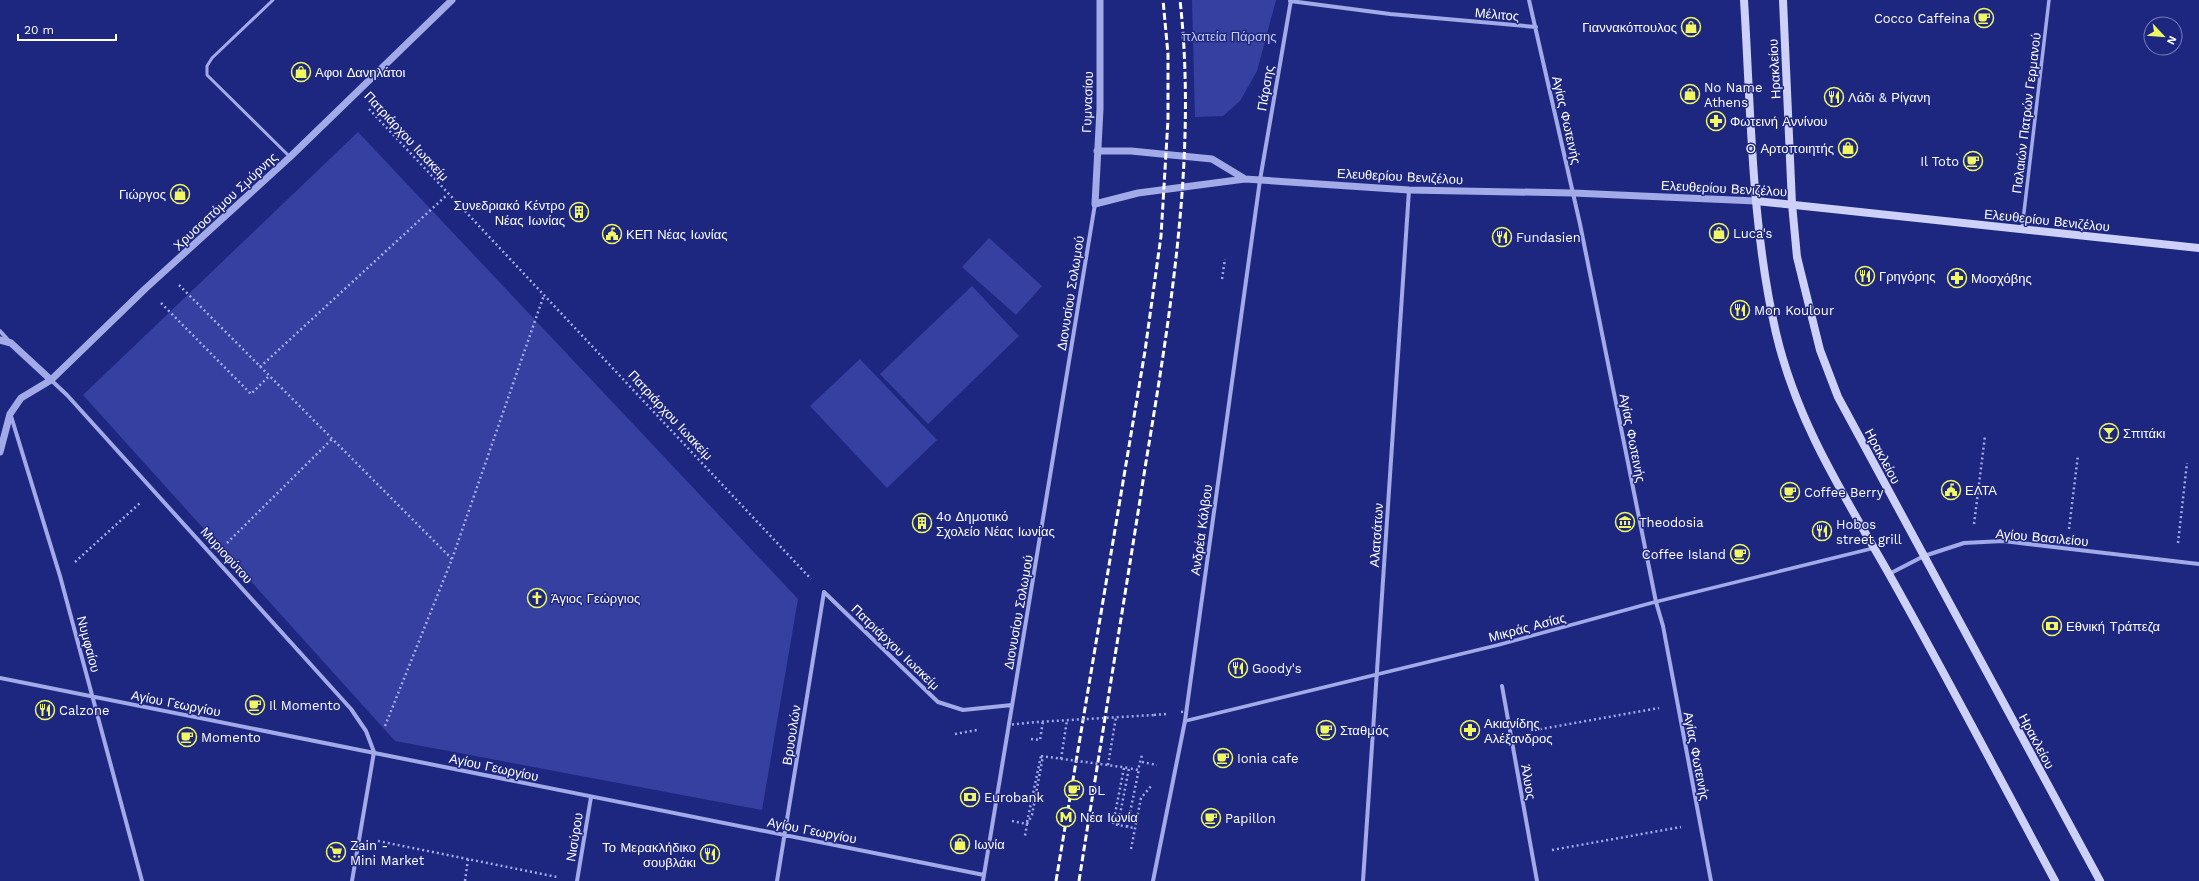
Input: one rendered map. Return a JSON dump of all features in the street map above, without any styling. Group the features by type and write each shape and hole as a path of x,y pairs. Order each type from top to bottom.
{"main road":[{"name":"Ηρακλείου","path":"1744,0 1756,201 1767,287 1776,334 1798,406 1831,474 1889,575 2055,881"},
{"name":"Ηρακλείου","path":"1783,0 1792,204 1797,257 1820,350 1838,397 2100,881"},
{"name":"Ελευθερίου Βενιζέλου","path":"1756,201 2199,248"}],"street":[{"name":"Χρυσοστόμου Σμύρνης","path":"10,414 21,398 51,380 146,288 167,271 290,157 452,0"},
{"name":"Γυμνασίου","path":"1095,204 1100,109 1100,0"},
{"name":"Αγίας Φωτεινής","path":"1530,0 1573,193 1662,626 1711,881"},
{"name":"Παλαιών Πατρών Γερμανού","path":"2022,229 2049,0"},
{"name":"Μέλιτος","path":"1290,1 1390,14 1536,27"},
{"name":"Πάρσης","path":"1260,180 1290,1"},
{"name":"Ελευθερίου Βενιζέλου","path":"1097,151 1132,151 1212,159 1246,179"},
{"name":"Ελευθερίου Βενιζέλου","path":"1095,204 1138,193 1246,179 1409,190 1573,193 1756,201"},
{"name":"Ανδρέα Κάλβου","path":"1153,881 1185,721 1260,180"},
{"name":"Αλατσάτων","path":"1363,881 1409,190"},
{"name":"Διονυσίου Σολωμού","path":"983,881 1095,204"},
{"path":"0,332 51,380"},
{"path":"0,340 11,343"},
{"name":"Μυριοφύτου","path":"51,380 67,395 154,490 351,709 366,731 374,752"},
{"path":"0,452 10,414"},
{"name":"Νυμφαίου","path":"10,414 60,576 142,881"},
{"name":"Αγίου Βασιλείου","path":"1889,575 1924,556 1964,543 2003,541 2199,564"},
{"name":"Μικράς Ασίας","path":"1185,721 1498,645 1656,602 1874,548"},
{"name":"Πατριάρχου Ιωακείμ","path":"824,592 938,702 963,710 1012,705"},
{"name":"Βρυουλών","path":"776,881 824,592"},
{"name":"Αγίου Γεωργίου","path":"0,678 984,875"},
{"name":"Άλυος","path":"1502,686 1537,881"},
{"path":"352,881 374,752"},
{"name":"Νισύρου","path":"577,881 591,797"}],"lane":[{"path":"273,0 212,58 207,66 207,75 290,157"}],"path":[{"name":"Πατριάρχου Ιωακείμ","path":"355,94 824,592"},
{"path":"260,367 448,194"},
{"path":"1222,279 1226,259"},
{"path":"167,271 260,367 452,559"},
{"path":"146,288 251,394 269,376"},
{"path":"374,752 452,559 544,295"},
{"path":"1973,528 1985,436"},
{"path":"214,556 332,439"},
{"path":"2069,531 2078,455"},
{"path":"2178,544 2187,463"},
{"path":"60,576 154,490"},
{"path":"1510,735 1664,708"},
{"path":"1181,712 1190,711"},
{"path":"1007,725 1043,721 1154,715"},
{"path":"1108,765 1116,717"},
{"path":"1060,759 1067,720"},
{"path":"1031,739 1040,740 1043,721"},
{"path":"955,734 971,731"},
{"path":"1142,755 1142,763 1159,765"},
{"path":"1024,836 1027,824 1032,815 1042,756 1138,770 1142,755"},
{"path":"1127,827 1142,755"},
{"path":"1124,768 1113,824 1135,828"},
{"path":"1118,825 1129,768"},
{"path":"1131,849 1142,796 1149,787 1157,783"},
{"path":"1017,822 1027,824"},
{"path":"1532,854 1687,826"},
{"path":"360,837 577,881"},
{"path":"465,881 468,859"}],"green space":[{"name":"πλατεία Πάρσης","path":"1192,0 1276,0 1257,71 1240,101 1223,116 1195,117"},
{"path":"358,132 798,599 762,810 395,741 83,395"},
{"path":"989,238 1042,286 1016,315 962,267"},
{"path":"972,286 1019,336 928,424 880,374"},
{"path":"860,359 937,440 887,488 810,406"}],"railway":[{"path":"1056,881 1145,351 1161,236 1168,120 1168,54 1163,0"},
{"path":"1079,881 1164,347 1179,232 1185,116 1184,58 1180,0"}],"place":[{"name":"Cocco Caffeina","path":"1984,18"},
{"name":"Γιαννακόπουλος","path":"1691,27"},
{"name":"Αφοι Δανηλάτοι","path":"301,72"},
{"name":"No Name Athens","path":"1690,94"},
{"name":"Λάδι & Ρίγανη","path":"1834,97"},
{"name":"Φωτεινή Αννίνου","path":"1716,121"},
{"name":"Ο Αρτοποιητής","path":"1848,148"},
{"name":"Il Toto","path":"1973,161"},
{"name":"Γιώργος","path":"180,194"},
{"name":"Συνεδριακό Κέντρο Νέας Ιωνίας","path":"579,212"},
{"name":"Luca's","path":"1719,233"},
{"name":"ΚΕΠ Νέας Ιωνίας","path":"612,234"},
{"name":"Fundasien","path":"1502,237"},
{"name":"Γρηγόρης","path":"1865,276"},
{"name":"Μοσχόβης","path":"1957,278"},
{"name":"Mon Koulour","path":"1740,310"},
{"name":"Σπιτάκι","path":"2109,433"},
{"name":"ΕΛΤΑ","path":"1951,490"},
{"name":"Coffee Berry","path":"1790,492"},
{"name":"Theodosia","path":"1625,522"},
{"name":"4ο Δημοτικό Σχολείο Νέας Ιωνίας","path":"922,523"},
{"name":"Hobos street grill","path":"1822,531"},
{"name":"Coffee Island","path":"1740,554"},
{"name":"Άγιος Γεώργιος","path":"537,598"},
{"name":"Εθνική Τράπεζα","path":"2052,626"},
{"name":"Goody's","path":"1238,668"},
{"name":"Il Momento","path":"255,705"},
{"name":"Calzone","path":"45,710"},
{"name":"Σταθμός","path":"1326,730"},
{"name":"Ακιανίδης Αλέξανδρος","path":"1470,730"},
{"name":"Momento","path":"187,737"},
{"name":"Ionia cafe","path":"1223,758"},
{"name":"DL","path":"1074,790"},
{"name":"Eurobank","path":"970,797"},
{"name":"Νέα Ιωνία","path":"1066,817"},
{"name":"Papillon","path":"1211,818"},
{"name":"Ιωνία","path":"960,844"},
{"name":"Zain - Mini Market","path":"336,852"},
{"name":"Το Μερακλήδικο σουβλάκι","path":"710,854"}]}
